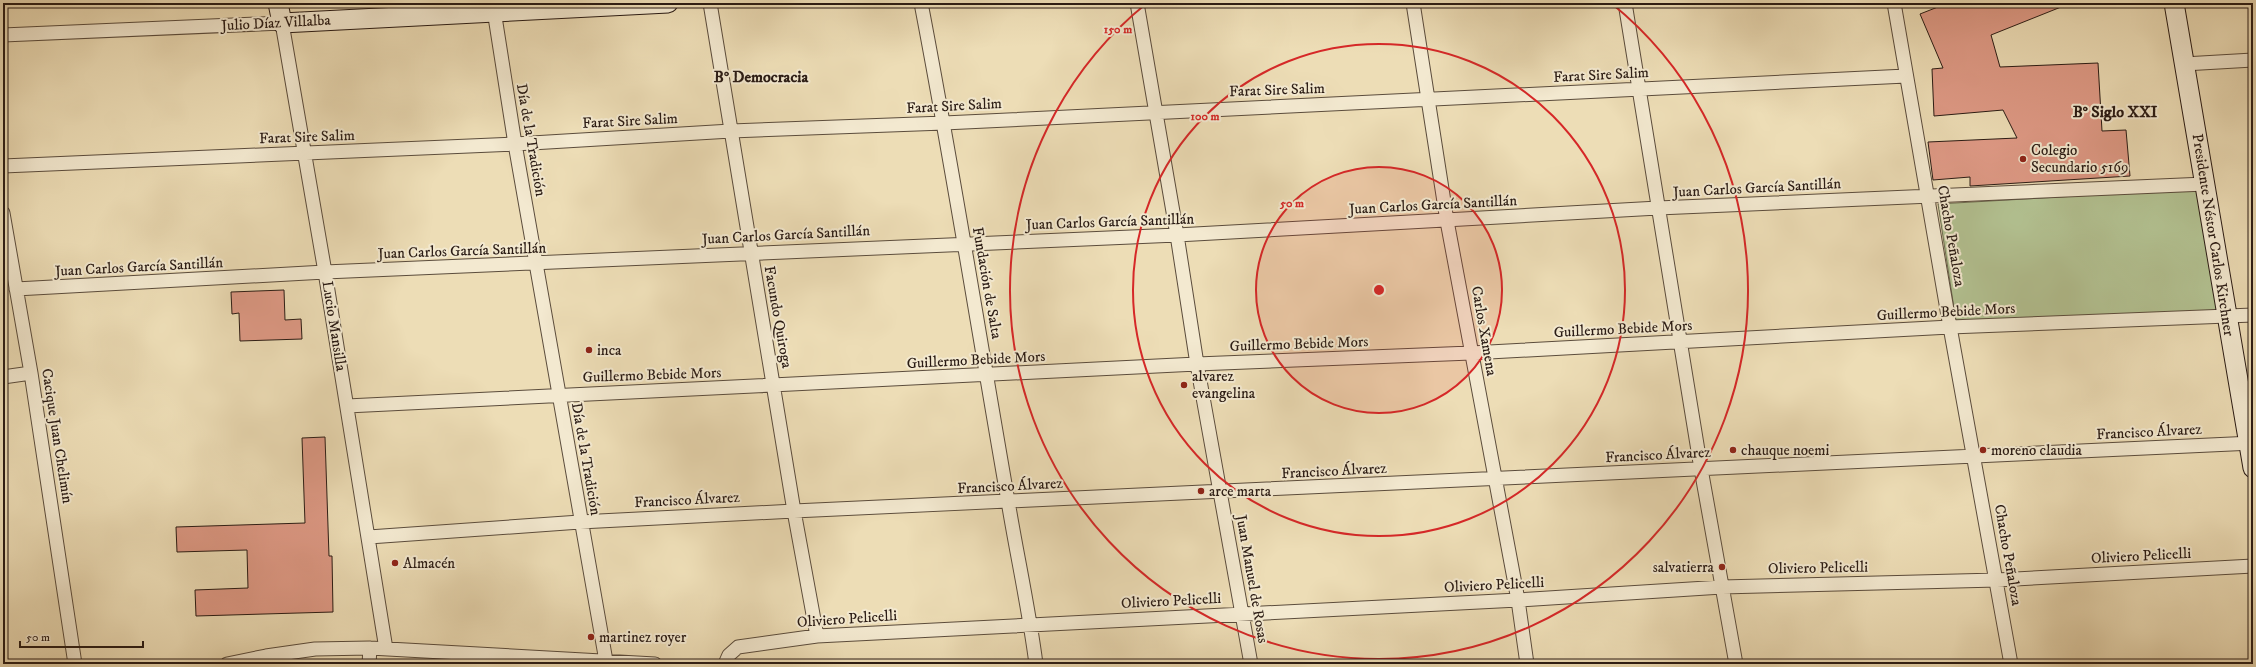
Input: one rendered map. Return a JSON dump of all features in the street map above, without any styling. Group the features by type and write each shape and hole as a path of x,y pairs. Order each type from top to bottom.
{"street":[{"name":"Lucio Mansilla","path":"278,3 325,272 386,649"},
{"name":"Julio Díaz Villalba","path":"3,34 282,23 494,8 668,3"},
{"name":"Facundo Quiroga","path":"710,3 794,511 817,636"},
{"name":"Fundación de Salta","path":"921,3 944,123 963,244 988,375 1008,502 1031,624 1036,664"},
{"name":"Juan Manuel de Rosas","path":"1136,3 1177,235 1219,492 1251,664"},
{"name":"Carlos Xamena","path":"1413,3 1447,221 1518,600 1527,664"},
{"path":"1625,3 1701,469 1736,664"},
{"name":"Chacho Peñaloza","path":"1894,3 1950,327 2011,664"},
{"name":"Presidente Néstor Carlos Kirchner","path":"2174,3 2226,317 2251,443 2253,468"},
{"name":"Día de la Tradición","path":"494,8 515,144 537,264 558,395 606,661"},
{"path":"2184,64 2253,60"},
{"name":"Farat Sire Salim","path":"3,166 515,144 731,131 944,123 1906,76"},
{"name":"Juan Carlos García Santillán","path":"16,289 325,272 537,264 751,252 1177,235 1658,208 2205,184"},
{"name":"Cacique Juan Chelimín","path":"3,213 31,373 75,664"},
{"name":"Guillermo Bebide Mors","path":"347,406 1197,364 1471,354 1680,341 1950,327 2253,315"},
{"path":"3,377 31,373"},
{"name":"Francisco Álvarez","path":"369,537 580,522 794,511 2251,443"},
{"name":"Oliviero Pelicelli","path":"725,664 728,655 738,647 817,636 1518,600 1722,587 1997,580 2253,566"},
{"path":"227,664 286,658 315,649 370,648 544,661 606,661 655,664"},
{"path":"369,664 370,648"}],"green space":[{"path":"2199,189 2219,311 1956,321 1938,204"},
{"path":"330,661 363,663 313,664"}],"building":[{"path":"1948,3 2071,3 1991,35 2000,67 2098,63 2102,131 2126,130 2130,176 1970,186 1970,177 1933,180 1928,142 2017,138 2003,110 1934,116 1932,69 1943,68 1920,14"},
{"path":"284,290 285,320 301,319 302,339 240,341 239,313 232,314 231,292"},
{"path":"325,437 329,556 332,556 333,612 196,616 195,590 248,588 247,550 177,552 176,527 305,523 302,438"}],"place":[{"name":"Colegio Secundario 5169","path":"2023,159"},
{"name":"inca","path":"589,350"},
{"name":"alvarez evangelina","path":"1184,385"},
{"name":"chauque noemi","path":"1733,450"},
{"name":"moreno claudia","path":"1983,450"},
{"name":"arce marta","path":"1201,491"},
{"name":"Almacén","path":"395,563"},
{"name":"salvatierra","path":"1722,567"},
{"name":"martinez royer","path":"591,637"}],"district":[{"name":"B° Democracia","path":"761,77"},
{"name":"B° Siglo XXI","path":"2115,112"}]}
